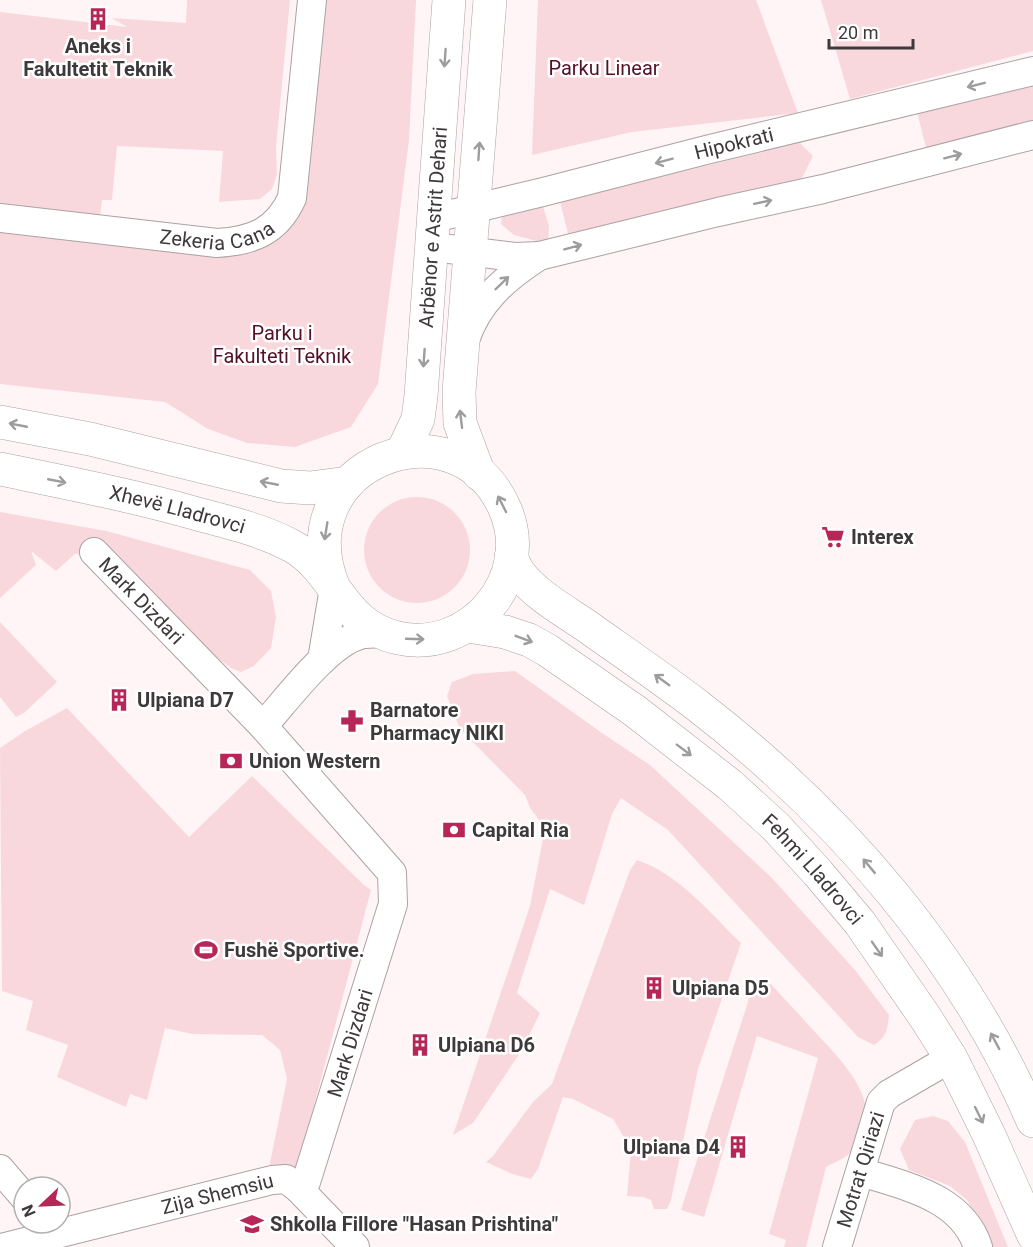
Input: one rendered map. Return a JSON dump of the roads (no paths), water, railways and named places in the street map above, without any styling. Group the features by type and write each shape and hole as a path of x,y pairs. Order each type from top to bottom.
{"main road":[{"name":"Arbënor e Astrit Dehari","path":"402,453 418,419 421,396 449,0"},
{"name":"Arbënor e Astrit Dehari","path":"479,474 460,423 459,392 490,0"},
{"path":"0,422 90,439 281,486 310,488 348,483"},
{"path":"419,451 443,455 466,464 479,474 495,491 506,512 512,534 508,574 497,597 481,616 468,626 446,636 422,640 396,637 383,633 360,620 334,588 326,561 325,533 332,506 348,483 373,463 402,453 419,451"},
{"name":"Xhevë Lladrovci","path":"0,469 158,503 268,535 292,546 315,562 334,588"},
{"path":"511,557 520,574 538,591 661,678 737,738 781,776 855,849 922,933 964,992 992,1036 1033,1121"},
{"name":"Fehmi Lladrovci","path":"468,626 505,632 529,640 547,650 634,711 730,785 776,827 860,923 951,1058 1033,1233"}],"street":[{"name":"Zekeria Cana","path":"0,218 217,243 244,240 272,227 285,214 292,198 312,0"},
{"name":"Hipokrati","path":"434,233 475,209 1033,70"},
{"path":"434,233 470,250 515,256 539,256 718,212 824,189 1033,135"},
{"path":"462,351 471,322 485,300 501,283 539,256"},
{"name":"Mark Dizdari","path":"94,552 263,726 392,873 393,904 306,1182 298,1188"},
{"path":"322,660 334,588"},
{"path":"263,726 322,660 341,645 360,635 383,633"},
{"name":"Motrat Qiriazi","path":"837,1247 881,1102 889,1094 951,1058"},
{"path":"0,1169 12,1183"},
{"path":"861,1172 919,1191 945,1204 963,1219 978,1247"},
{"name":"Zija Shemsiu","path":"72,1223 272,1180 286,1179 298,1188 355,1247"},
{"name":"Zija Shemsiu","path":"5,1247 34,1235"}],"place":[{"name":"Aneks i Fakultetit Teknik","path":"98,19"},
{"name":"Interex","path":"833,537"},
{"name":"Ulpiana D7","path":"119,700"},
{"name":"Barnatore Pharmacy NIKI","path":"352,721"},
{"name":"Union Western","path":"231,761"},
{"name":"Capital Ria","path":"454,830"},
{"name":"Fushë Sportive.","path":"206,950"},
{"name":"Ulpiana D5","path":"654,988"},
{"name":"Ulpiana D6","path":"420,1045"},
{"name":"Ulpiana D4","path":"738,1147"},
{"name":"Shkolla Fillore \"Hasan Prishtina\"","path":"252,1224"}],"park label":[{"name":"Parku Linear","path":"604,68"},
{"name":"Parku i Fakulteti Teknik","path":"282,344"}]}
